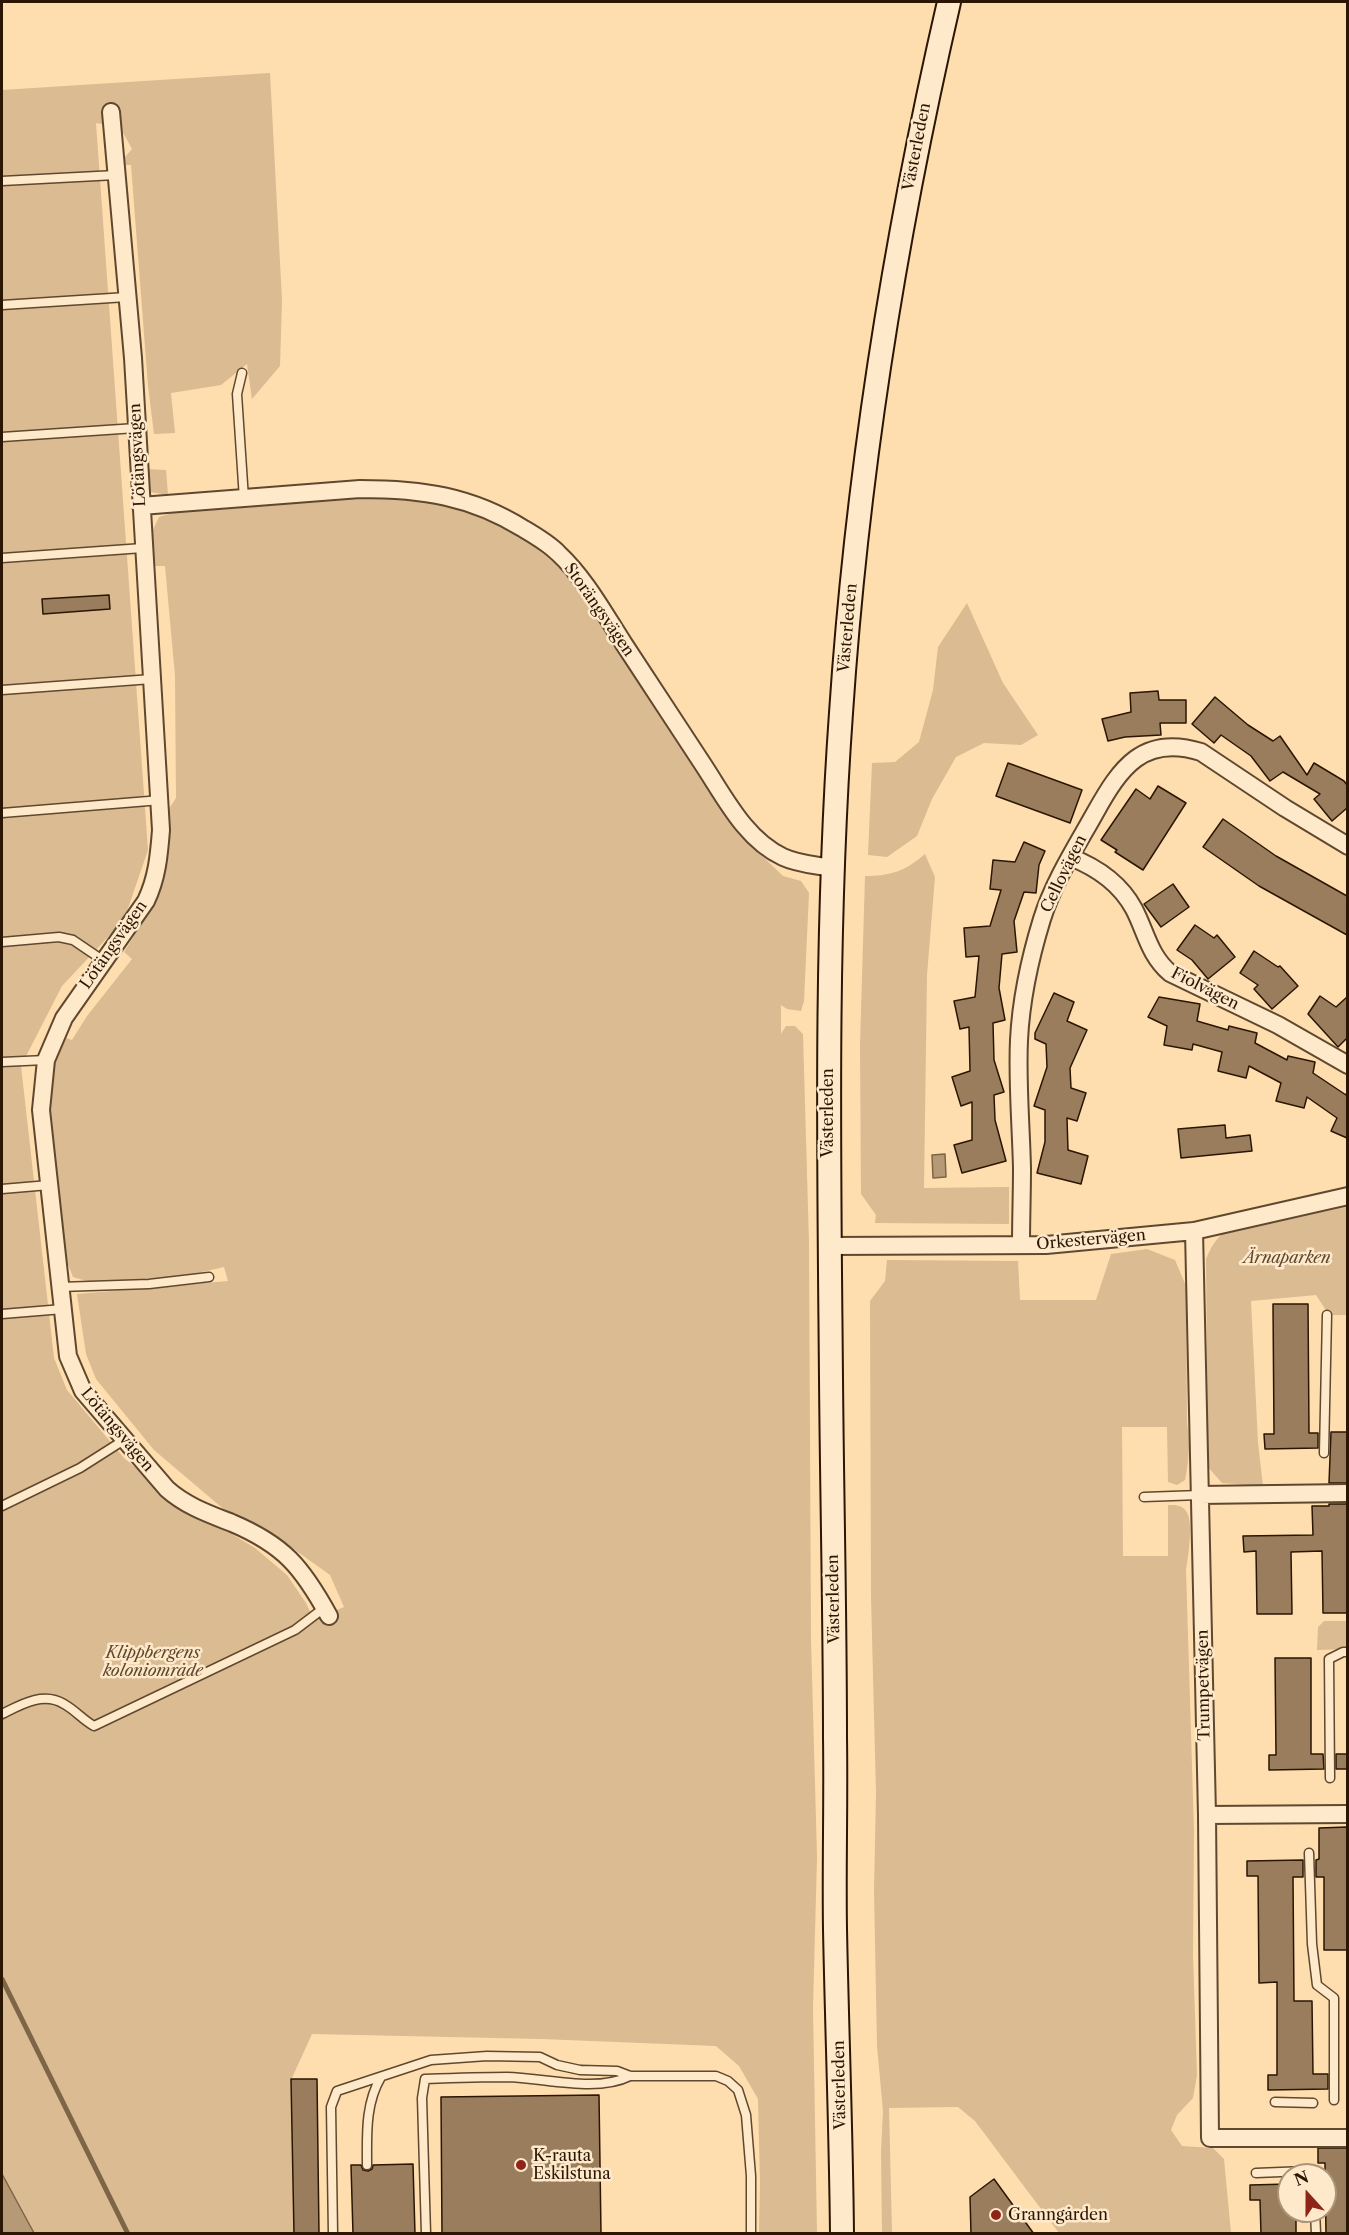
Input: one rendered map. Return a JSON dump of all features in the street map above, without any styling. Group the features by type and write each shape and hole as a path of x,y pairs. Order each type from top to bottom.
{"main road":[{"name":"Västerleden","path":"842,2234 835,1929 828,1043 831,868 852,580 867,451 902,225 927,97 950,2"}],"street":[{"name":"Lötängsvägen","path":"111,112 136,428 161,800 161,840 153,886 146,902 64,1018 46,1060 41,1110 68,1356 83,1391 167,1489 178,1499 264,1538 280,1549 309,1581 326,1612"},
{"name":"Storängsvägen","path":"141,506 360,489 414,490 460,499 503,516 544,541 558,553 585,585 720,791 751,832 772,851 785,858 831,868"},
{"name":"Cellovägen","path":"1022,1245 1018,1070 1020,1025 1027,973 1042,917 1070,857 1121,770 1136,758 1149,752 1171,747 1188,748 1213,758 1285,808 1347,846"},
{"name":"Fiolvägen","path":"1070,857 1094,868 1122,891 1134,909 1148,946 1161,966 1170,973 1278,1025 1347,1065"},
{"name":"Orkestervägen","path":"830,1246 1046,1245 1194,1231 1347,1196"},
{"name":"Trumpetvägen","path":"1194,1231 1207,1815 1210,2138 1347,2138"},
{"path":"1200,1495 1347,1493"},
{"path":"1207,1815 1347,1814"}],"lane":[{"path":"2,181 116,176"},
{"path":"2,305 127,297"},
{"path":"242,374 237,394 244,499"},
{"path":"2,437 136,428"},
{"path":"2,558 143,548"},
{"path":"2,690 152,679"},
{"path":"2,813 161,800"},
{"path":"2,942 59,937 73,940 104,961"},
{"path":"2,1062 46,1060"},
{"path":"2,1189 49,1185"},
{"path":"60,1287 148,1284 210,1277"},
{"path":"2,1314 63,1309"},
{"path":"1324,1453 1327,1315"},
{"path":"2,1506 80,1468 124,1440"},
{"path":"1144,1497 1200,1495"},
{"path":"2,1714 19,1705 45,1697 63,1703 94,1726 296,1630 326,1612"},
{"path":"1330,1778 1329,1659 1347,1652"},
{"path":"1309,1853 1312,1944 1317,1985 1334,1998 1334,2100"},
{"path":"333,2234 331,2107 337,2091 431,2060 487,2056 540,2057 557,2065 579,2070 617,2071 630,2076 716,2076 728,2081 738,2090 746,2115 751,2176 751,2234"},
{"path":"426,2234 422,2098 424,2079 509,2077 539,2081 616,2083 630,2076"},
{"path":"367,2165 367,2125 370,2102 372,2091 381,2078"},
{"path":"1275,2102 1313,2103"},
{"path":"1256,2173 1277,2173"}],"green space":[{"name":"Klippbergens koloniområde","path":"270,73 282,300 280,366 252,399 247,364 221,385 171,393 175,433 154,434 148,386 131,165 118,165 132,149 120,127 96,123 148,850 124,920 62,986 21,1066 54,1358 67,1390 124,1458 172,1498 255,1548 287,1575 306,1603 314,1620 344,1607 330,1575 263,1527 227,1512 154,1450 96,1379 86,1354 77,1294 228,1281 224,1267 180,1277 90,1282 73,1277 64,1254 47,1101 54,1055 60,1036 72,1040 87,1016 132,959 124,952 156,901 166,862 165,815 176,798 175,676 165,566 149,566 149,538 159,517 176,512 348,498 421,499 476,513 523,537 555,564 586,598 734,829 783,876 801,881 809,893 804,1001 801,1011 787,1009 781,1005 781,1034 786,1026 795,1026 803,1034 809,1243 811,1639 817,1857 813,2008 817,2233 759,2233 758,2099 739,2066 716,2046 541,2039 312,2034 291,2080 294,2233 34,2233 2,2174 2,90"},
{"path":"146,469 166,470 168,495 150,492"},
{"path":"967,603 1003,683 1038,735 1021,745 984,743 956,757 932,799 917,836 887,857 868,855 872,763 895,762 919,742 933,690 938,647"},
{"path":"925,854 935,877 927,975 924,1188 1009,1187 1009,1224 875,1223 876,1215 861,1194 860,1045 865,876 897,871 911,865"},
{"name":"Ärnaparken","path":"1347,1204 1347,1315 1329,1315 1316,1295 1251,1301 1258,1443 1263,1486 1222,1483 1208,1467 1206,1259 1208,1254 1219,1237 1232,1227"},
{"path":"1147,1249 1175,1260 1186,1286 1189,1444 1185,1480 1177,1485 1168,1482 1167,1427 1122,1427 1123,1556 1168,1556 1168,1505 1184,1509 1190,1523 1186,1570 1194,1831 1193,1956 1197,2075 1193,2098 1177,2115 1171,2130 1182,2146 1213,2148 1224,2159 1231,2233 1059,2233 975,2121 958,2107 889,2108 892,2233 882,2233 883,2111 877,2046 874,1890 876,1793 871,1597 870,1301 885,1281 887,1260 1018,1261 1020,1300 1096,1300 1111,1254"},
{"path":"1324,1621 1347,1621 1347,1649 1317,1650 1318,1627"}],"shaded area":[{"path":"945,1154 946,1177 933,1178 932,1155"},
{"path":"2,2174 34,2233 2,2233"}],"building":[{"path":"109,595 110,609 43,614 42,599"},
{"path":"1158,691 1159,700 1186,700 1186,723 1160,723 1161,735 1125,737 1108,741 1102,719 1131,712 1130,693"},
{"path":"1215,697 1248,725 1273,741 1280,736 1307,775 1314,763 1344,781 1347,785 1347,808 1332,821 1314,799 1320,794 1283,772 1270,781 1251,756 1221,735 1214,743 1192,724"},
{"path":"1008,763 1082,790 1070,823 996,796"},
{"path":"1158,786 1186,803 1143,870 1101,840 1136,789 1150,799"},
{"path":"1223,819 1276,856 1347,896 1347,935 1259,886 1203,847"},
{"path":"1024,842 1045,851 1039,865 1036,893 1024,892 1014,921 1017,952 1002,954 999,988 1005,1020 993,1023 994,1060 1004,1092 994,1095 995,1120 1006,1161 962,1173 954,1145 972,1140 972,1102 961,1106 952,1077 970,1071 969,1027 960,1029 954,1001 975,997 979,956 966,957 964,928 990,926 1001,890 990,889 993,860 1015,862"},
{"path":"1173,884 1189,907 1161,927 1144,904"},
{"path":"1195,925 1214,938 1217,935 1235,957 1208,979 1192,960 1177,950"},
{"path":"1254,951 1278,967 1280,966 1298,986 1272,1009 1254,989 1258,985 1240,973"},
{"path":"1054,993 1074,1002 1067,1021 1087,1030 1070,1068 1071,1088 1086,1093 1077,1121 1067,1118 1068,1150 1088,1156 1081,1184 1037,1173 1045,1142 1045,1110 1034,1106 1047,1067 1046,1044 1035,1039 1035,1033"},
{"path":"1320,996 1336,1007 1347,997 1347,1038 1338,1047 1308,1014"},
{"path":"1159,997 1200,1004 1197,1021 1228,1030 1229,1026 1257,1033 1255,1043 1287,1060 1288,1056 1315,1062 1313,1073 1346,1095 1347,1092 1347,1138 1331,1131 1337,1118 1307,1097 1304,1108 1276,1101 1281,1083 1249,1066 1246,1078 1218,1071 1222,1052 1193,1044 1192,1050 1164,1045 1167,1026 1148,1017"},
{"path":"1225,1125 1226,1138 1250,1135 1252,1151 1181,1158 1178,1129"},
{"path":"1273,1304 1308,1304 1309,1433 1318,1433 1318,1448 1265,1449 1264,1434 1274,1434"},
{"path":"1331,1432 1347,1432 1347,1483 1329,1483"},
{"path":"1329,1504 1347,1504 1347,1613 1323,1613 1322,1551 1291,1552 1292,1614 1257,1614 1256,1551 1244,1552 1243,1536 1313,1535 1312,1506 1329,1506"},
{"path":"1275,1658 1311,1658 1311,1754 1323,1754 1324,1769 1269,1770 1269,1755 1276,1755"},
{"path":"1336,1754 1347,1754 1347,1769 1336,1769"},
{"path":"1347,1827 1347,1950 1324,1950 1324,1877 1316,1877 1316,1860 1319,1859 1319,1828"},
{"path":"1303,1860 1303,1877 1293,1877 1294,2001 1312,2001 1313,2074 1328,2074 1328,2089 1268,2090 1268,2075 1277,2075 1277,1982 1259,1983 1258,1876 1247,1876 1247,1861"},
{"path":"291,2079 317,2079 319,2234 294,2234"},
{"name":"K-rauta Eskilstuna","path":"599,2095 601,2234 442,2234 441,2097"},
{"path":"1318,2148 1347,2148 1347,2234 1326,2234 1326,2223 1337,2223 1337,2163 1318,2163"},
{"path":"413,2164 415,2234 353,2234 351,2165 361,2165 363,2170 368,2171 373,2165"},
{"name":"Granngården","path":"994,2179 1034,2234 971,2234 970,2197"},
{"path":"1277,2184 1277,2223 1296,2223 1296,2234 1261,2234 1260,2200 1250,2200 1250,2185"}],"waterway":[{"path":"2,1979 128,2234"}],"place":[{"name":"K-rauta Eskilstuna","path":"521,2165"},
{"name":"Granngården","path":"996,2215"}]}
